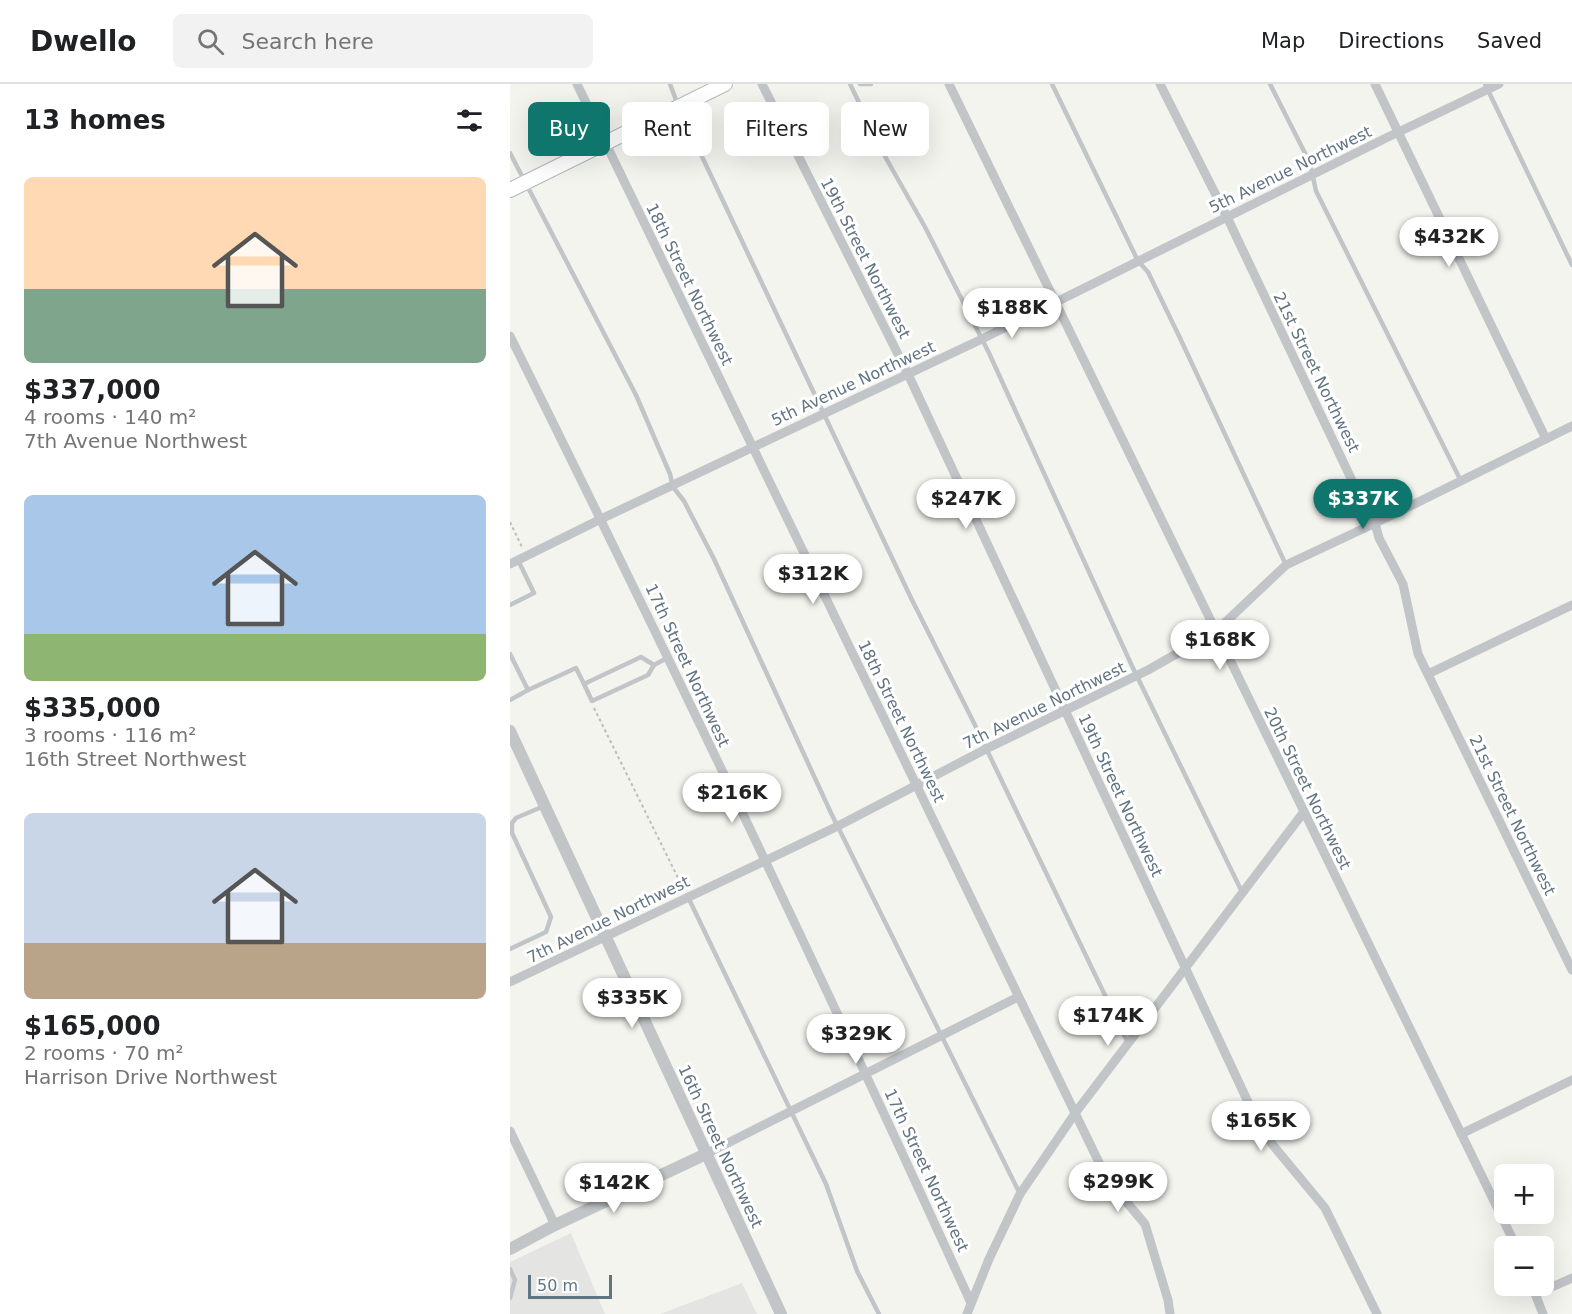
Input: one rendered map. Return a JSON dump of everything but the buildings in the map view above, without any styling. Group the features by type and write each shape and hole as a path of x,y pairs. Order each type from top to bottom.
{"main road":[{"path":"690,102 725,84"},
{"path":"510,190 580,156"}],"street":[{"name":"18th Street Northwest","path":"577,84 586,102"},
{"name":"19th Street Northwest","path":"762,84 908,374 1262,1132 1324,1208 1377,1314"},
{"name":"20th Street Northwest","path":"949,84 1511,1236"},
{"name":"21st Street Northwest","path":"1160,84 1227,217 1366,510 1375,523 1379,538 1403,584 1418,654 1572,970"},
{"path":"1375,84 1546,439"},
{"name":"5th Avenue Northwest","path":"514,562 982,339 1486,87 1499,84"},
{"name":"18th Street Northwest","path":"610,151 1107,1179 1145,1224 1168,1299 1170,1314"},
{"name":"17th Street Northwest","path":"510,336 601,519 867,1074 971,1303"},
{"name":"7th Avenue Northwest","path":"510,982 838,826 986,749 1137,675 1215,632 1286,565 1572,426"},
{"path":"1428,674 1572,605"},
{"name":"16th Street Northwest","path":"510,731 781,1314"},
{"path":"967,1314 989,1259 1020,1194 1076,1112 1303,813"},
{"path":"510,1249 1018,998"},
{"path":"1461,1134 1572,1080"},
{"path":"510,1131 555,1225"},
{"path":"1554,1284 1572,1278"},
{"path":"1536,1296 1543,1314"}],"lane":[{"path":"670,84 677,102"},
{"path":"850,84 887,160 925,227 982,339 1137,675 1242,892"},
{"path":"860,84 871,84"},
{"path":"1052,84 1138,261 1148,272 1286,565"},
{"path":"1270,84 1310,163 1316,191 1461,481"},
{"path":"1486,87 1572,265"},
{"path":"510,153 636,395 670,474 673,487 684,501 714,559 838,826 944,1036 1020,1194"},
{"path":"702,156 911,598 1128,1043"},
{"path":"510,605 534,593 514,562"},
{"path":"510,654 528,690"},
{"path":"584,684 641,657 654,664"},
{"path":"510,700 576,668 592,702 648,675 654,664 667,658"},
{"path":"510,949 546,932 551,917 512,833 512,823 516,818 544,806"},
{"path":"688,897 826,1184 857,1271 879,1314"},
{"path":"510,1269 514,1280 510,1298"}],"path":[{"path":"510,522 522,547"},
{"path":"594,708 688,897"}],"shaded area":[{"path":"571,1233 605,1314 510,1314 510,1262"},
{"path":"742,1283 757,1314 660,1314"}]}
